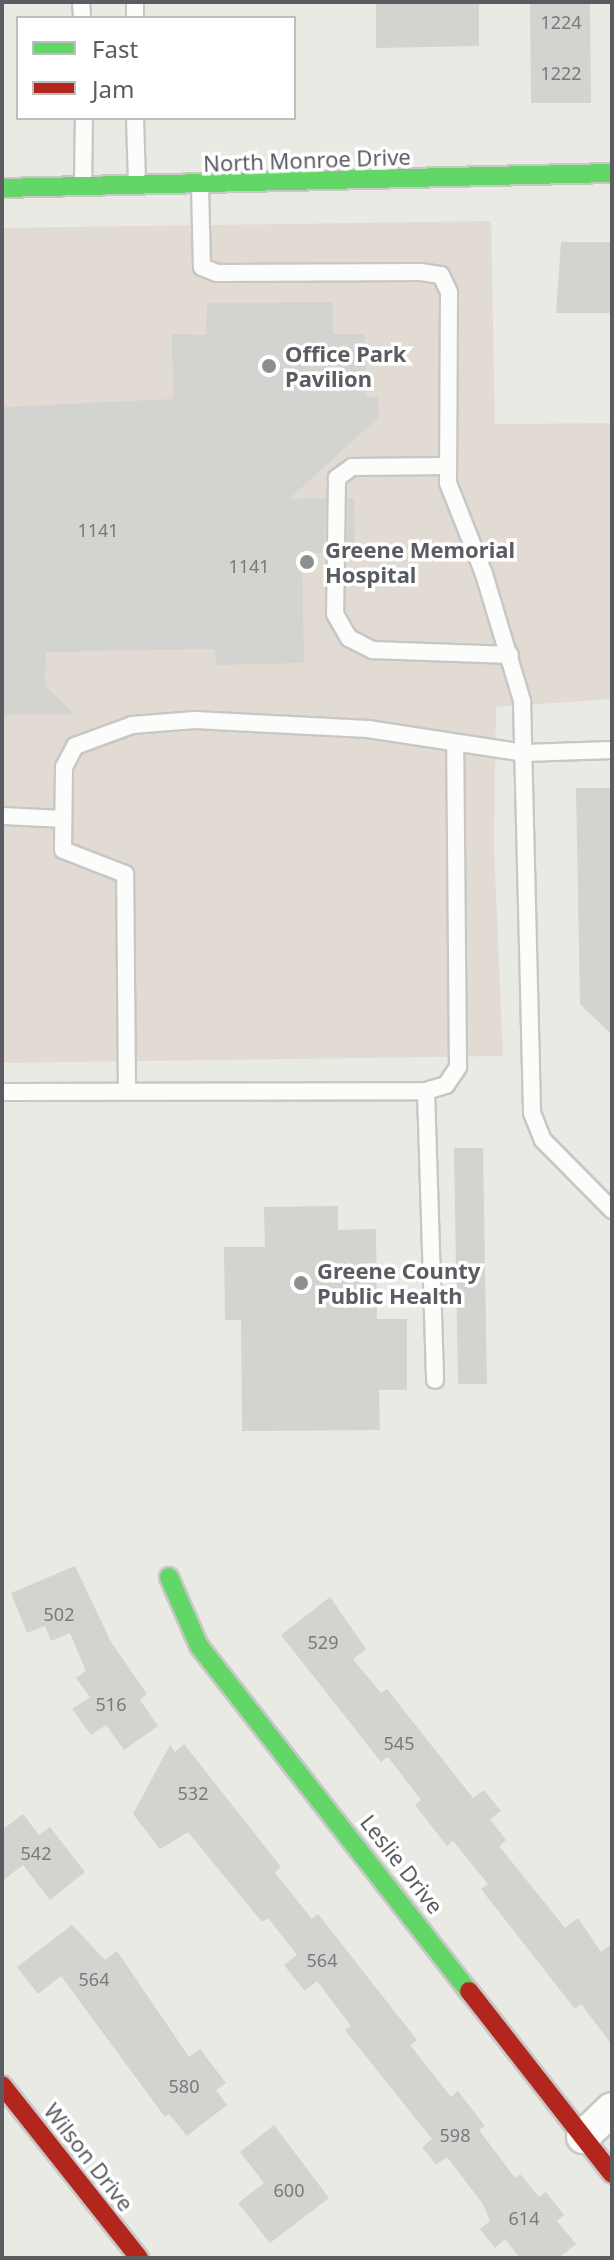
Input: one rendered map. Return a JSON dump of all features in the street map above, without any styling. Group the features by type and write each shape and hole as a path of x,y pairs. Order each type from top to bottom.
{"street":[{"name":"North Monroe Drive","path":"2,188 200,186 612,173"},
{"name":"Leslie Drive","path":"169,1577 199,1646 612,2174"},
{"name":"Wilson Drive","path":"2,2085 139,2258"},
{"path":"583,2137 612,2109"}],"lane":[{"path":"83,188 84,120"},
{"path":"135,120 138,187"},
{"path":"200,186 202,267 217,273 441,275 449,292 448,466 459,522 510,655 522,701 532,1113 543,1140 612,1210"},
{"path":"448,466 352,467 337,478 335,614 349,638 373,650 510,655"},
{"path":"127,1089 125,874 63,850 64,767 75,746 132,725 195,720 360,728 455,745 524,753 612,750"},
{"path":"2,1092 127,1089 426,1091 446,1085 458,1067 455,745"},
{"path":"2,816 63,819"},
{"path":"426,1091 435,1380"}],"shaded area":[{"name":"Greene Memorial Hospital","path":"491,221 495,424 612,423 612,699 496,707 494,847 503,1056 2,1063 2,228"}],"building":[{"path":"376,2 479,2 479,46 376,48"},
{"path":"530,2 590,2 591,103 531,103"},
{"path":"561,242 612,242 612,313 556,313"},
{"path":"333,302 333,334 365,334 366,397 378,397 379,417 289,499 326,498 325,553 302,553 304,663 216,665 215,649 46,652 45,686 74,714 2,715 2,407 173,399 172,334 206,335 207,303"},
{"path":"348,498 354,498 355,552 347,553"},
{"path":"576,788 612,788 612,1035 580,1004"},
{"path":"454,1148 483,1148 487,1384 458,1384"},
{"name":"Greene County Public Health","path":"338,1206 338,1230 376,1229 377,1319 407,1319 407,1390 379,1390 380,1430 242,1431 241,1320 225,1320 224,1247 265,1247 264,1207"},
{"path":"75,1566 111,1642 147,1694 140,1700 158,1726 124,1750 106,1725 91,1735 72,1709 90,1697 76,1678 86,1671 70,1633 51,1641 45,1626 27,1633 11,1593"},
{"path":"330,1597 366,1649 353,1659 381,1693 387,1689 473,1798 484,1790 501,1811 490,1819 506,1840 499,1846 565,1928 578,1918 601,1952 612,1944 612,2045 581,2004 575,2009 481,1889 488,1884 453,1841 447,1846 415,1805 421,1800 388,1757 381,1762 281,1635"},
{"path":"184,1744 281,1867 275,1873 312,1919 318,1914 417,2040 410,2045 451,2097 458,2091 485,2126 479,2130 515,2178 520,2174 539,2197 546,2192 564,2215 557,2221 576,2244 559,2258 520,2258 505,2239 495,2248 480,2229 490,2221 483,2204 447,2157 436,2165 422,2147 432,2139 345,2030 351,2026 317,1981 305,1991 284,1965 297,1955 268,1918 262,1922 188,1832 160,1849 133,1814 170,1745 175,1752"},
{"path":"23,1814 39,1835 50,1827 85,1872 50,1900 23,1865 2,1881 2,1830"},
{"path":"72,1925 105,1960 117,1951 189,2057 200,2049 226,2083 216,2090 227,2105 187,2136 169,2114 165,2117 61,1976 38,1994 17,1967"},
{"path":"274,2125 329,2198 270,2243 238,2203 264,2183 240,2152"}],"traffic: fast":[{"path":"2,188 612,173"},
{"path":"169,1577 199,1646 469,1991"}],"traffic: jam":[{"path":"469,1991 612,2174"},
{"path":"2,2085 139,2258"}],"place":[{"name":"Office Park Pavilion","path":"269,366"},
{"name":"Greene Memorial Hospital","path":"307,562"},
{"name":"Greene County Public Health","path":"301,1283"}]}
